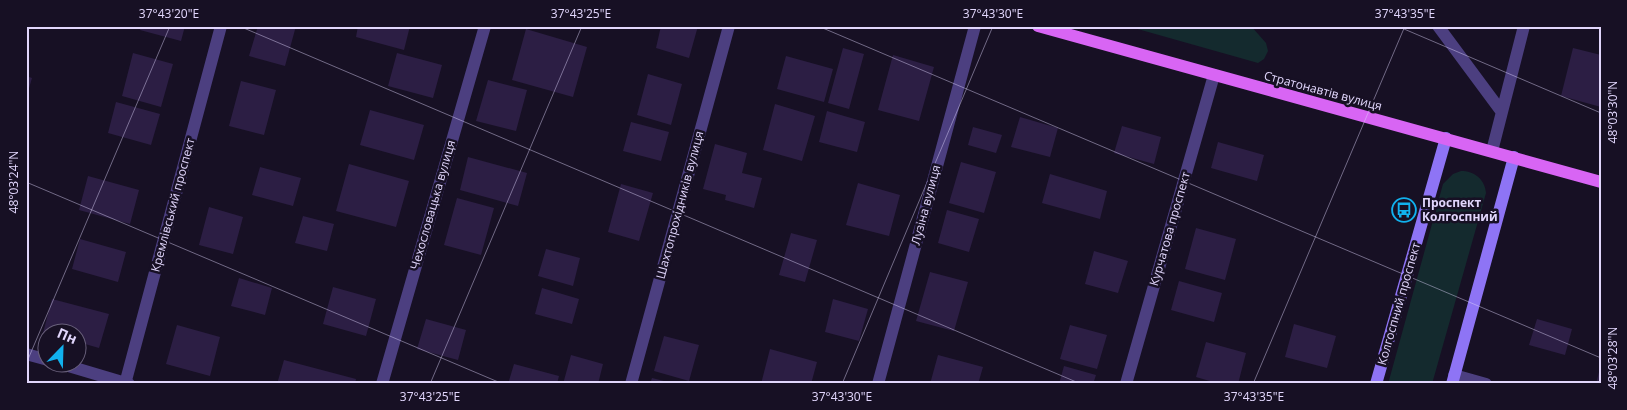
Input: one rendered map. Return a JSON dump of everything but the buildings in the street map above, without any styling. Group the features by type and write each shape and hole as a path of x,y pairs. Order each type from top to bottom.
{"main road":[{"name":"Стратонавтів вулиця","path":"1038,26 1601,182"}],"street":[{"name":"Кремлівський проспект","path":"126,383 222,26"},
{"name":"Чехословацька вулиця","path":"382,384 485,26"},
{"name":"Шахтопрохідників вулиця","path":"631,384 729,26"},
{"name":"Лузіна вулиця","path":"878,384 975,26"},
{"path":"1438,26 1501,110"},
{"path":"1492,151 1524,26"},
{"name":"Курчатова проспект","path":"1126,384 1214,75"},
{"name":"Колгоспний проспект","path":"1376,384 1446,138"},
{"path":"1486,384 1453,379 1514,157"},
{"path":"88,372 126,383"}],"green space":[{"path":"1127,26 1251,26 1266,43 1268,51 1264,59 1258,63"},
{"path":"1461,171 1470,172 1478,177 1484,184 1486,193 1432,384 1388,384 1443,184 1453,174"}],"place":[{"name":"Проспект Колгоспний","path":"1404,210"}]}
